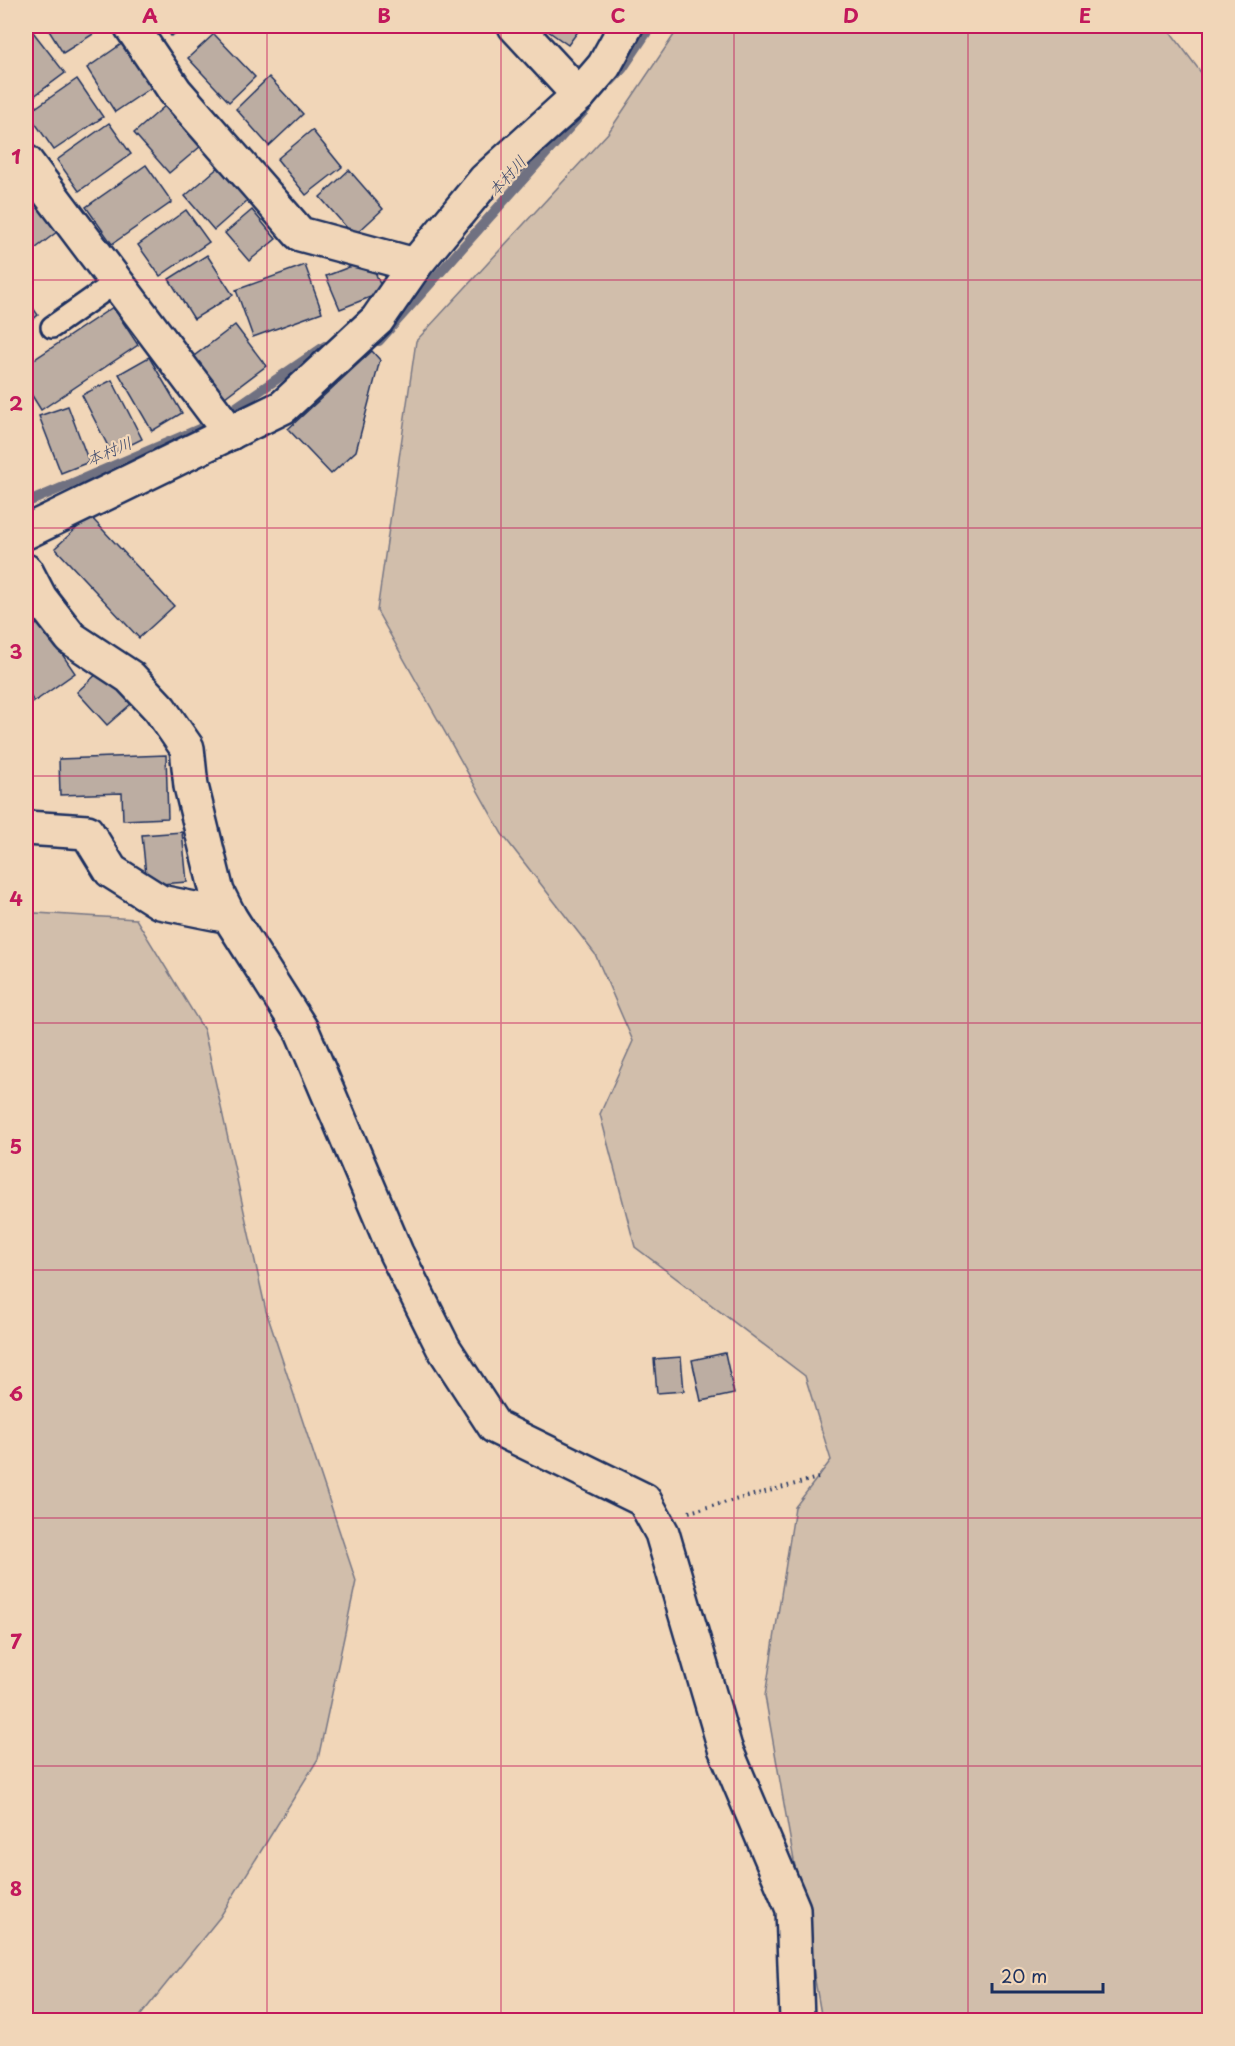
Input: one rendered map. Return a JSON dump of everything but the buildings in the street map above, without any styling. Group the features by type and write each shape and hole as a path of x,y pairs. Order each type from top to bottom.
{"street":[{"path":"131,26 175,91 300,234 415,265"},
{"path":"515,26 579,95"},
{"path":"26,532 229,431 283,407 376,320 415,265 485,180 579,95 604,66 626,26"},
{"path":"27,166 229,431"},
{"path":"26,571 40,598 71,638 130,677 160,709 187,748 191,786 217,892 302,1031 396,1253 443,1347 495,1427 644,1500 656,1521 662,1533 725,1748 793,1909 797,2020"},
{"path":"26,828 87,832 111,870 160,902 230,916"}],"lane":[{"path":"52,327 116,282"}],"path":[{"path":"656,1521 819,1478"}],"shaded area":[{"path":"680,26 1166,26 1209,83 1209,2020 822,2020 765,1696 795,1507 831,1460 805,1376 635,1247 600,1114 633,1041 595,954 502,834 377,611 416,341 608,133"},
{"path":"36,913 136,919 204,1030 266,1311 356,1581 318,1759 220,1917 137,2020 26,2020 26,919"}],"waterway":[{"name":"本村川","path":"611,81 623,68 651,26"},
{"name":"本村川","path":"379,341 586,109"},
{"name":"本村川","path":"26,503 213,423 325,346"}]}
